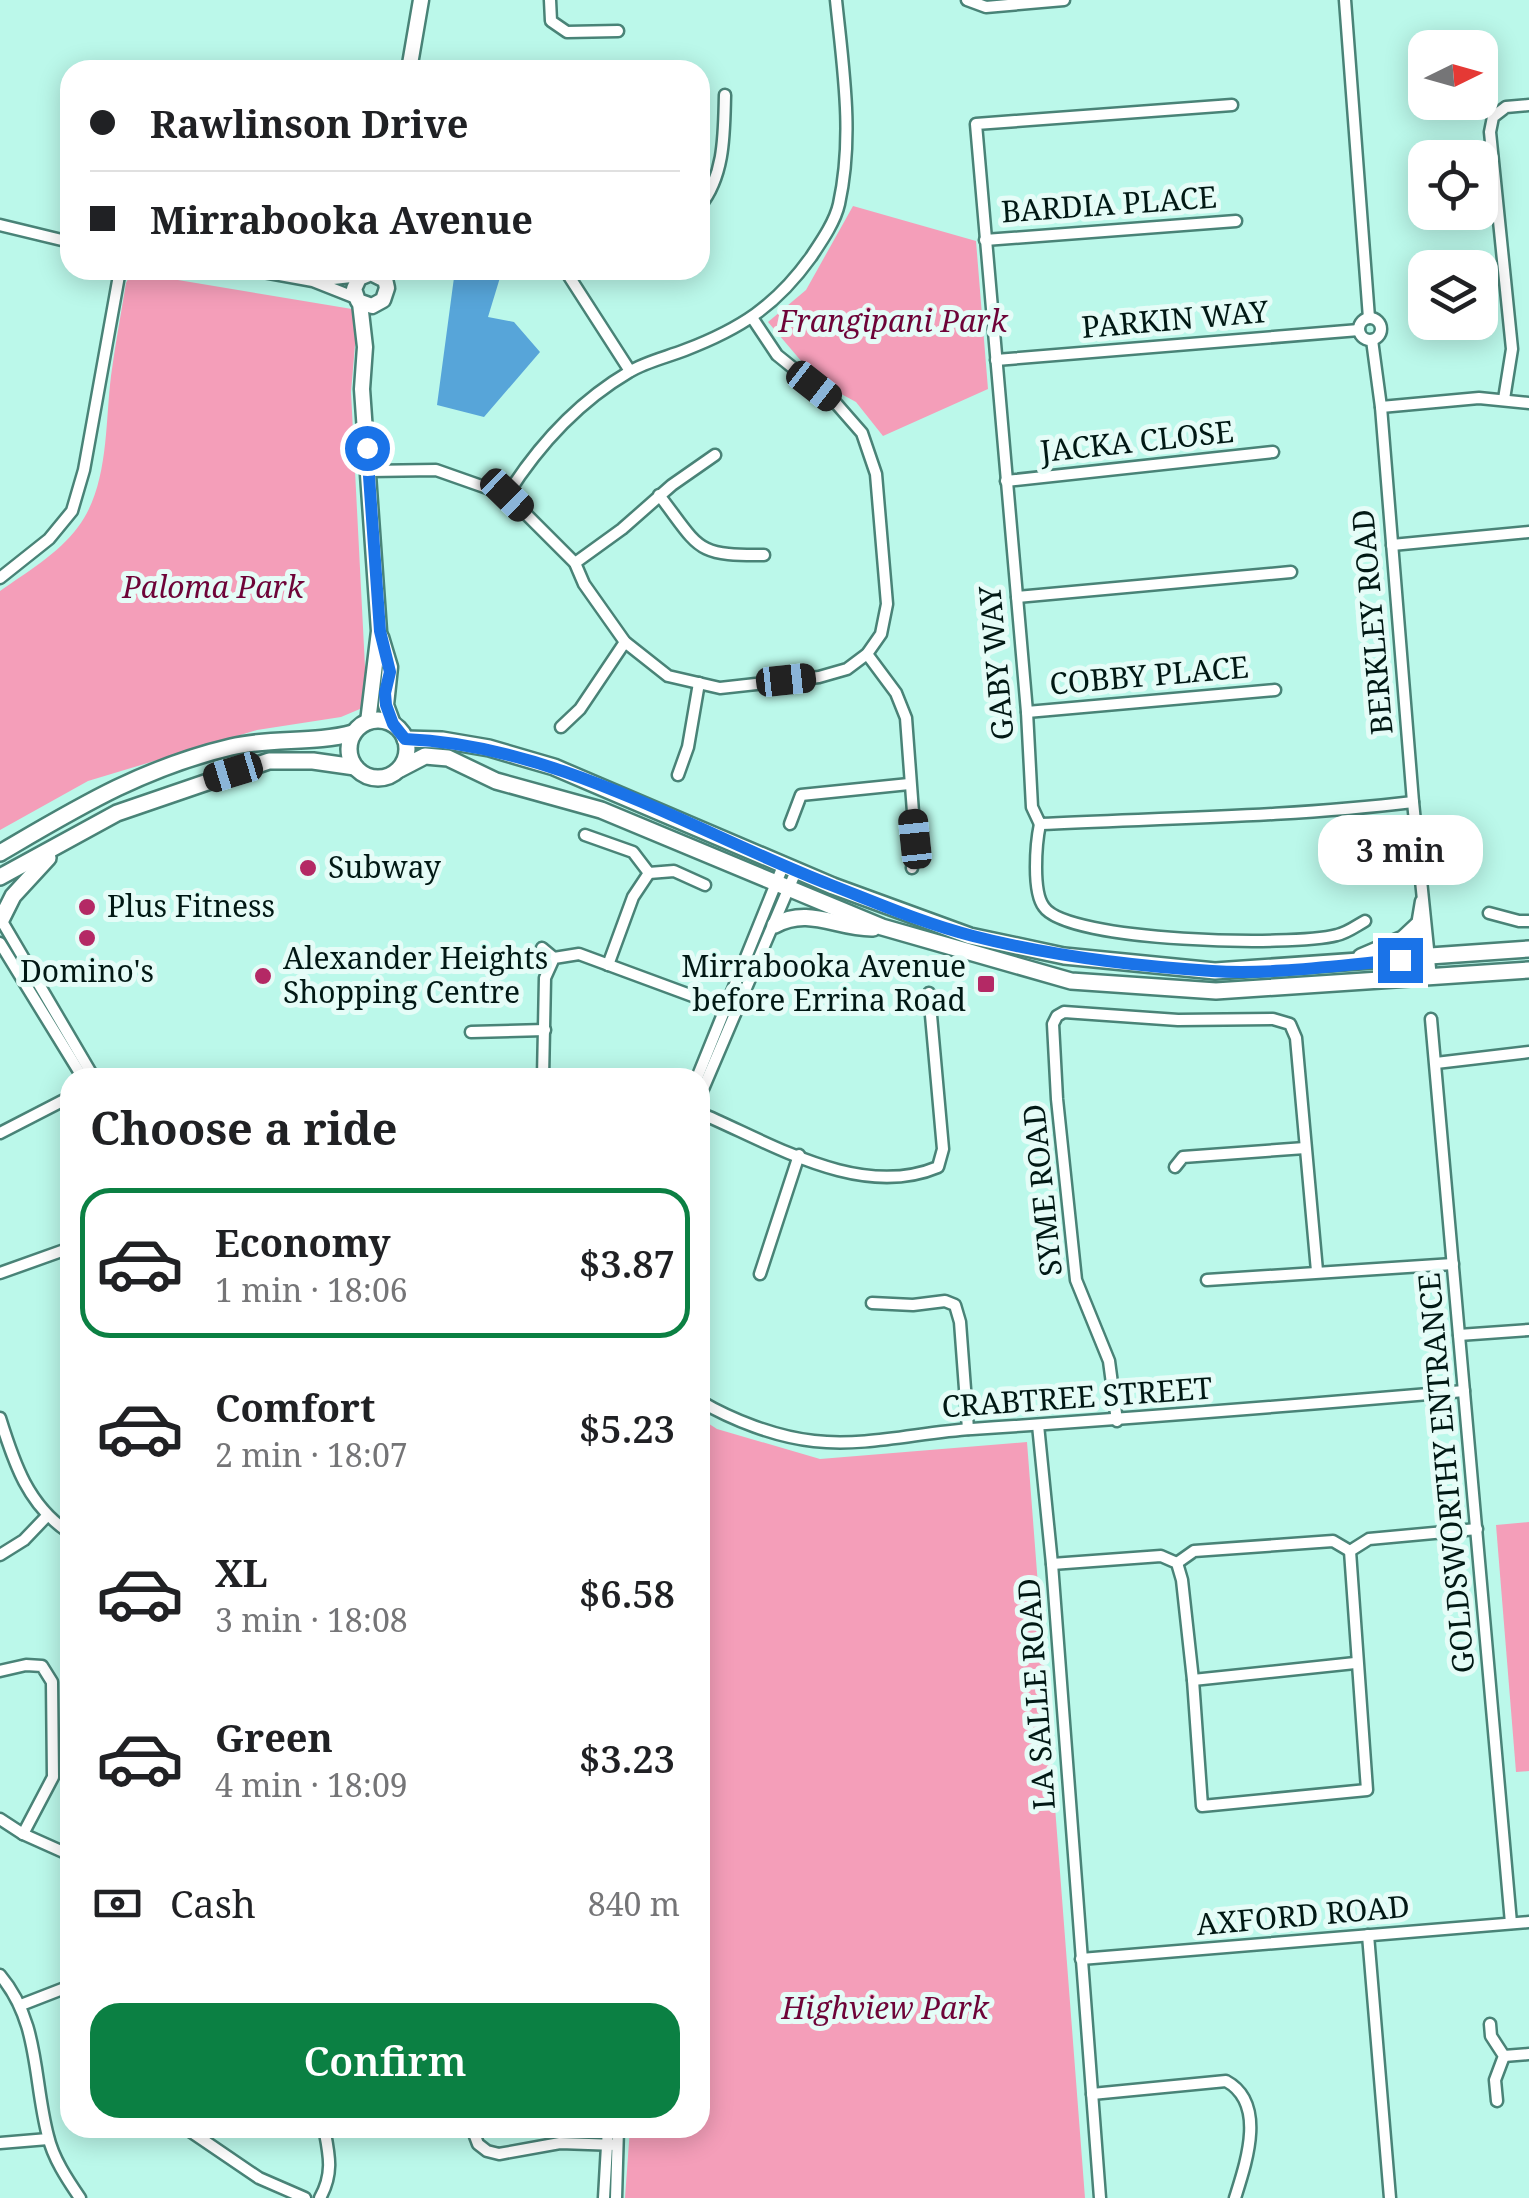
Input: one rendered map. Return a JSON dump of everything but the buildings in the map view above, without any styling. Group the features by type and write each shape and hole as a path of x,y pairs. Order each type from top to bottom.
{"main road":[{"path":"0,853 107,790 145,774 247,744 326,740 354,733 368,722 385,721 393,724 405,739 406,754 400,769"},
{"path":"354,733 349,750 355,768"},
{"path":"405,739 489,748 554,766 790,868 970,936 1064,956 1215,971 1333,966 1529,949"},
{"path":"0,877 117,813 268,762 314,761 384,778 426,756 448,758 496,781 601,810 882,927 1071,981 1216,991 1529,970"},
{"path":"0,919 32,873 70,838"},
{"path":"775,925 787,918 811,916 854,928 882,927"},
{"path":"1333,966 1403,940 1418,925"}],"street":[{"path":"414,0 416,23"},
{"path":"410,60 422,0"},
{"path":"550,0 551,21 566,32 618,30"},
{"path":"507,495 540,446 587,402 630,370 711,340 753,319 794,281 819,246 839,208 848,125 836,0"},
{"path":"967,0 986,8 1064,0"},
{"path":"1345,0 1369,318"},
{"path":"710,191 721,156 725,95"},
{"name":"GABY WAY","path":"1232,104 976,124 1032,807 1040,824 1036,849 1041,904 1055,919 1173,940 1238,942 1338,935 1365,921"},
{"path":"1504,399 1512,349 1490,132 1493,117 1506,107 1529,105"},
{"name":"BARDIA PLACE","path":"986,240 1236,220"},
{"path":"0,225 60,240"},
{"path":"0,578 49,539 72,511 84,470 118,280"},
{"path":"307,280 369,306 378,304"},
{"path":"313,281 319,280"},
{"path":"359,280 354,286 365,347"},
{"path":"384,280 386,294 378,304 365,347 362,389 380,631 390,667 385,700 393,724"},
{"path":"572,280 630,370"},
{"path":"1369,318 1381,328 1379,336 1372,340 1363,338 1359,330 1369,318"},
{"path":"368,471 436,470 507,495 574,563 625,642 668,676 720,688 820,677 846,669 868,654 880,634 887,604 876,474 862,433 846,413 777,355 753,319"},
{"name":"PARKIN WAY","path":"996,360 1359,330"},
{"name":"BERKLEY ROAD","path":"1372,340 1381,408 1421,900 1418,925 1427,979"},
{"path":"1381,408 1479,398 1529,403"},
{"name":"JACKA CLOSE","path":"1006,481 1273,452"},
{"path":"574,563 716,455"},
{"path":"660,495 708,552 726,556 764,555"},
{"path":"1392,545 1529,532"},
{"path":"1017,598 1291,572"},
{"path":"368,722 380,631"},
{"path":"560,727 580,709 625,642"},
{"path":"868,654 896,693 906,718 915,839 912,868"},
{"path":"678,775 688,748 699,683"},
{"name":"COBBY PLACE","path":"1027,712 1275,690"},
{"path":"790,824 801,795 910,784"},
{"path":"1040,824 1224,819 1412,802"},
{"path":"586,834 633,852 649,873"},
{"path":"710,1068 790,868"},
{"path":"649,873 674,871 706,884"},
{"path":"608,965 633,897 649,873"},
{"path":"702,1068 775,925 783,888"},
{"name":"BERKLEY ROAD","path":"1421,900 1427,918 1425,958"},
{"path":"1489,913 1529,921"},
{"path":"0,919 88,1068"},
{"path":"0,942 77,1068"},
{"path":"542,948 554,958 579,954 731,1010"},
{"path":"543,1068 545,978 554,958"},
{"path":"710,1117 799,1156 870,1177 919,1175 938,1168 943,1149 929,992"},
{"name":"SYME ROAD","path":"1116,1421 1109,1360 1076,1280 1057,1099 1053,1024 1057,1016 1064,1012 1190,1020 1273,1020 1290,1024 1296,1038 1305,1148"},
{"name":"GOLDSWORTHY ENTRANCE","path":"1431,1020 1511,1923"},
{"path":"471,1032 545,1030"},
{"path":"1436,1063 1529,1052"},
{"path":"0,1132 60,1102"},
{"path":"1175,1167 1183,1157 1305,1148 1317,1271"},
{"path":"760,1274 799,1156"},
{"path":"0,1273 60,1252"},
{"path":"1208,1280 1453,1264"},
{"path":"872,1302 913,1305 946,1301 955,1305 960,1322 968,1429"},
{"path":"1460,1335 1529,1330"},
{"name":"CRABTREE STREET","path":"710,1406 749,1423 813,1441 858,1442 968,1429 1116,1421 1464,1391"},
{"path":"0,1418 24,1484 47,1516 60,1526"},
{"name":"LA SALLE ROAD","path":"1038,1425 1100,2198"},
{"path":"0,1555 24,1540 47,1516"},
{"path":"1350,1551 1369,1540 1476,1530"},
{"path":"1177,1562 1194,1551 1333,1540 1350,1551"},
{"path":"1177,1562 1193,1680 1202,1806 1367,1790 1350,1551"},
{"path":"1052,1564 1161,1556 1177,1562"},
{"path":"1193,1680 1355,1663"},
{"path":"0,1671 26,1664 42,1666 52,1682 53,1777 23,1834"},
{"path":"0,1819 60,1851"},
{"name":"AXFORD ROAD","path":"1081,1959 1529,1922"},
{"path":"1368,1935 1390,2198"},
{"path":"0,1975 29,2024 48,2139 80,2198"},
{"path":"21,2006 60,1990"},
{"path":"1490,2024 1504,2056"},
{"path":"1504,2056 1529,2054"},
{"path":"1497,2102 1495,2080 1504,2056"},
{"path":"1092,2094 1226,2081 1240,2088 1247,2104 1250,2149 1235,2198"},
{"path":"200,2138 259,2178 305,2198"},
{"path":"320,2198 328,2184 331,2165 326,2138"},
{"path":"476,2138 488,2152 499,2154 560,2143 612,2145"},
{"path":"610,2138 616,2198"},
{"path":"604,2198 614,2138"},
{"path":"0,2143 48,2139"}],"green space":[{"name":"Frangipani Park","path":"853,206 976,241 988,389 883,436 856,402 819,382 768,322 806,290"},
{"name":"Paloma Park","path":"178,280 358,310 351,392 367,706 341,717 257,730 88,781 0,830 0,591 61,546 88,511 104,454 111,376 126,283"},
{"name":"Highview Park","path":"710,1424 820,1459 1027,1442 1085,2198 625,2198 629,2138 710,2138"},
{"path":"1529,1522 1529,1771 1516,1772 1496,1525"}],"water":[{"path":"454,280 499,280 488,317 514,322 540,352 484,417 437,405"}],"place":[{"name":"Subway","path":"308,868"},
{"name":"Plus Fitness","path":"87,907"},
{"name":"Domino's","path":"87,938"},
{"name":"Alexander Heights Shopping Centre","path":"263,976"},
{"name":"Mirrabooka Avenue before Errina Road","path":"986,984"}],"route":[{"path":"367,448 380,631 390,672 386,705 393,724 405,739 489,748 554,766 833,886 970,936 1064,956 1215,971 1400,960"}]}
